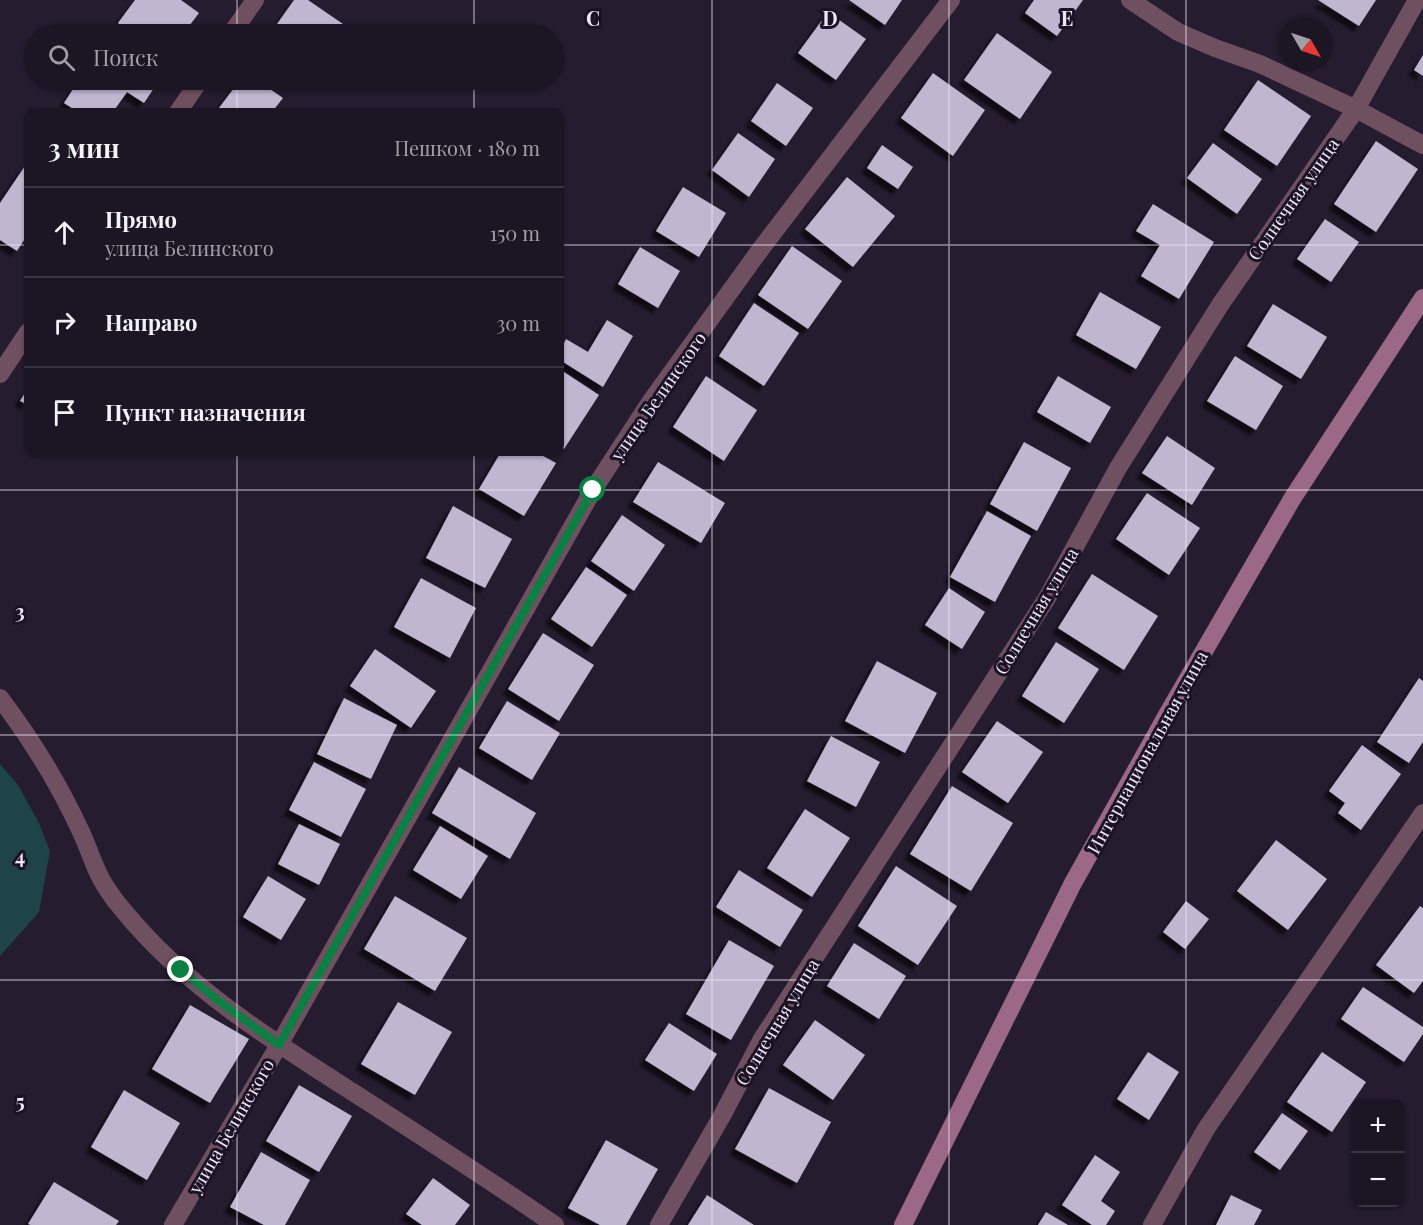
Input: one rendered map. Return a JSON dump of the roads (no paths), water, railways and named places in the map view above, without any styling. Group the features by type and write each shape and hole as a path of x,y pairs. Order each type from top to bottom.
{"main road":[{"name":"Интернациональная улица","path":"903,1225 1073,883 1139,765 1292,499 1423,298"}],"street":[{"path":"238,24 255,0"},
{"name":"улица Белинского","path":"173,1225 279,1045 593,490 651,400 760,250 951,0"},
{"path":"1130,0 1178,32 1260,64 1356,109 1423,145"},
{"name":"Солнечная улица","path":"658,1225 723,1114 762,1039 1047,598 1118,468 1220,305 1356,109 1417,0"},
{"path":"181,108 193,90"},
{"path":"0,374 24,338"},
{"path":"0,698 17,720 47,769 82,834 97,871 121,908 151,943 216,999 279,1045 463,1162 555,1225"},
{"path":"1152,1225 1206,1129 1423,813"}]}
